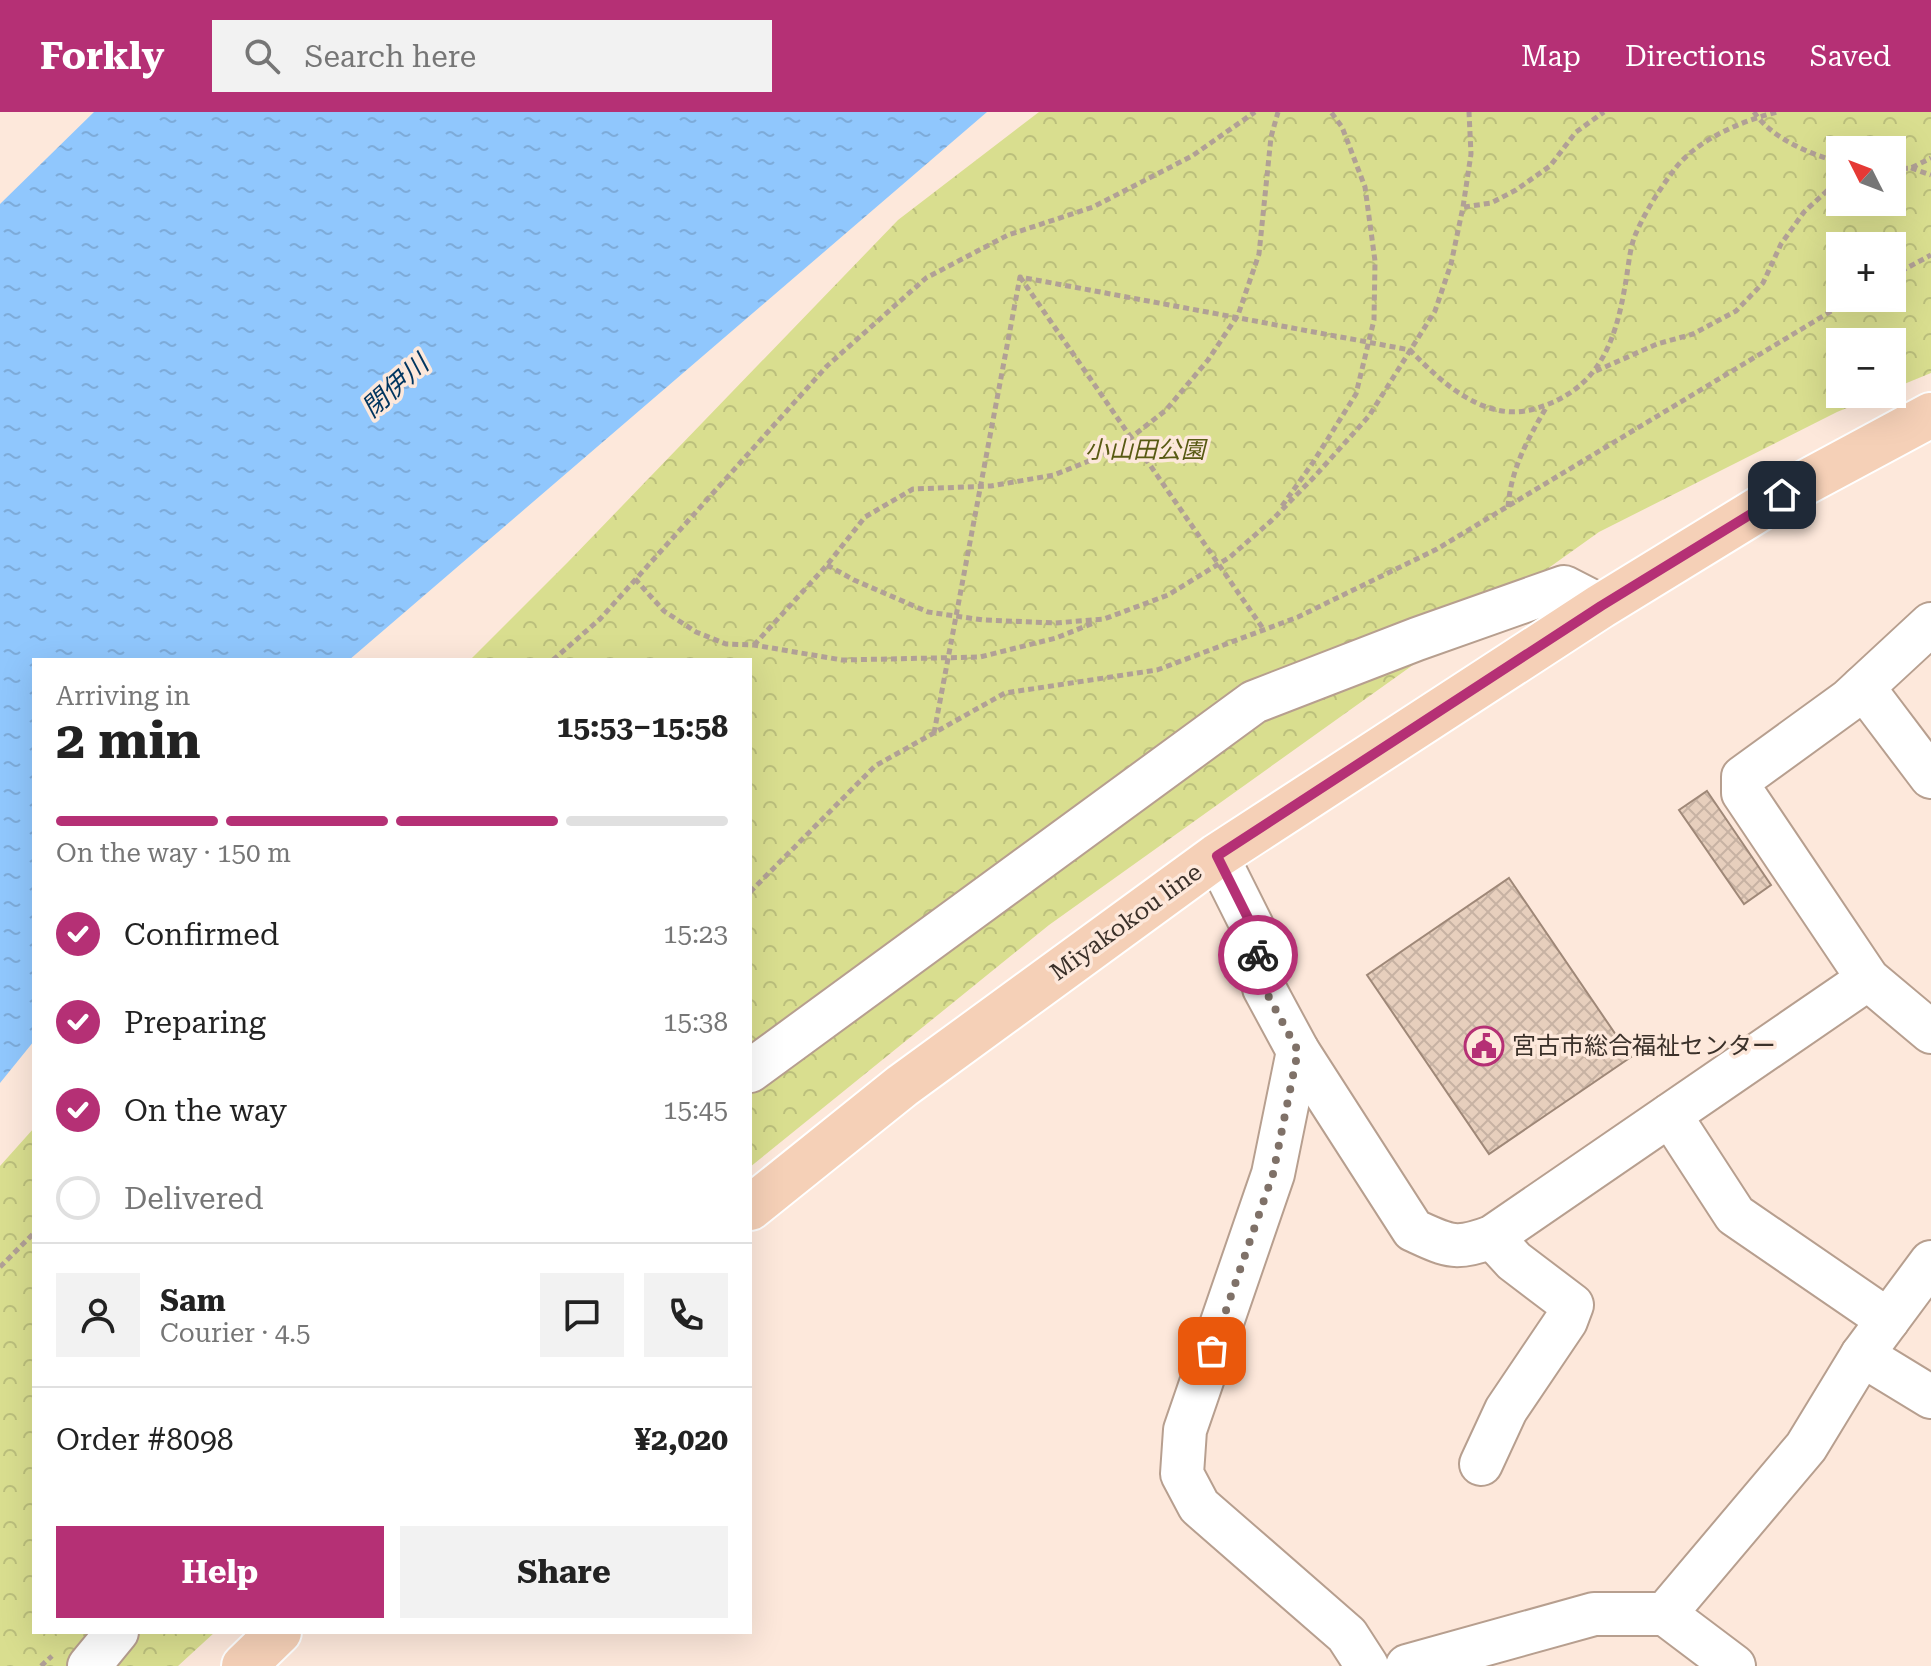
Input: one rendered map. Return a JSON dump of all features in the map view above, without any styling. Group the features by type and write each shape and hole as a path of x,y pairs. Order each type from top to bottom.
{"main road":[{"name":"Miyakokou line","path":"752,1206 902,1086 1217,856 1601,606 1782,495 1931,415"},
{"path":"244,1666 277,1634"}],"street":[{"path":"752,1070 1254,702 1564,587 1601,606"},
{"path":"1931,624 1863,687 1743,777 1743,793 1868,979 1931,1032"},
{"path":"1863,687 1931,777"},
{"path":"1217,856 1253,928 1264,988 1298,1051 1413,1230 1440,1243 1466,1247 1492,1237 1868,979"},
{"path":"1298,1051 1273,1174 1185,1430 1182,1474 1199,1506 1347,1635 1367,1666"},
{"path":"1670,1115 1735,1215 1888,1320"},
{"path":"1481,1464 1506,1410 1566,1321 1572,1305 1514,1261 1492,1237"},
{"path":"1665,1614 1806,1447 1862,1355 1931,1262"},
{"path":"1862,1355 1931,1397"},
{"path":"1407,1666 1594,1614 1665,1614 1734,1666"},
{"path":"89,1666 115,1634"}],"path":[{"path":"555,658 600,619 827,366 926,278 1008,235 1093,207 1192,156 1255,112"},
{"path":"754,645 827,565 865,517 913,489 981,486 1054,475 1114,451 1166,410 1208,360 1236,317 1259,254 1271,137 1278,112"},
{"path":"1271,521 1356,394 1374,320 1375,261 1365,187 1342,127 1331,112"},
{"path":"635,579 664,611 696,632 726,644 754,645 842,660 980,657 1041,642 1168,595 1218,564 1271,521 1369,416 1435,311 1451,264 1463,207 1471,154 1469,112"},
{"path":"1463,207 1491,203 1516,190 1550,166 1576,132 1604,112"},
{"path":"1020,277 1410,350 1431,372 1461,394 1493,411 1519,413 1548,405 1579,388 1602,360 1620,317 1634,239 1676,167 1718,133 1755,114 1778,112"},
{"path":"1755,114 1786,140 1826,156"},
{"path":"1911,168 1931,158"},
{"path":"1906,168 1931,175"},
{"path":"1593,372 1657,344 1693,334 1736,311 1763,283 1781,244 1804,212 1826,192"},
{"path":"1906,268 1931,255"},
{"path":"1020,277 1264,630"},
{"path":"934,733 1020,277"},
{"path":"752,890 875,766 1005,693 1157,670 1298,617 1437,549 1830,312"},
{"path":"1508,507 1510,484 1517,461 1548,405"},
{"path":"827,565 928,612 983,620 1055,623 1104,619"},
{"path":"0,1267 32,1235"}],"green space":[{"name":"小山田公園","path":"1039,112 1931,112 1931,373 1906,383 1906,328 1826,328 1826,408 1847,408 1599,532 1049,925 752,1165 752,658 472,658 898,220"},
{"path":"32,1130 32,1634 213,1634 178,1666 0,1666 0,1166"}],"water":[{"name":"閉伊川","path":"94,112 987,112 351,658 32,658 32,1043 0,1083 0,204"}],"building":[{"path":"1707,791 1771,885 1744,904 1679,810"},
{"path":"1509,878 1631,1057 1489,1154 1367,975"}],"way so far":[{"path":"1212,1351 1273,1174 1298,1051 1264,988 1258,955"}],"place":[{"name":"宮古市総合福祉センター","path":"1484,1046"}],"route":[{"path":"1258,955 1253,928 1217,856 1601,606 1782,495"}]}
